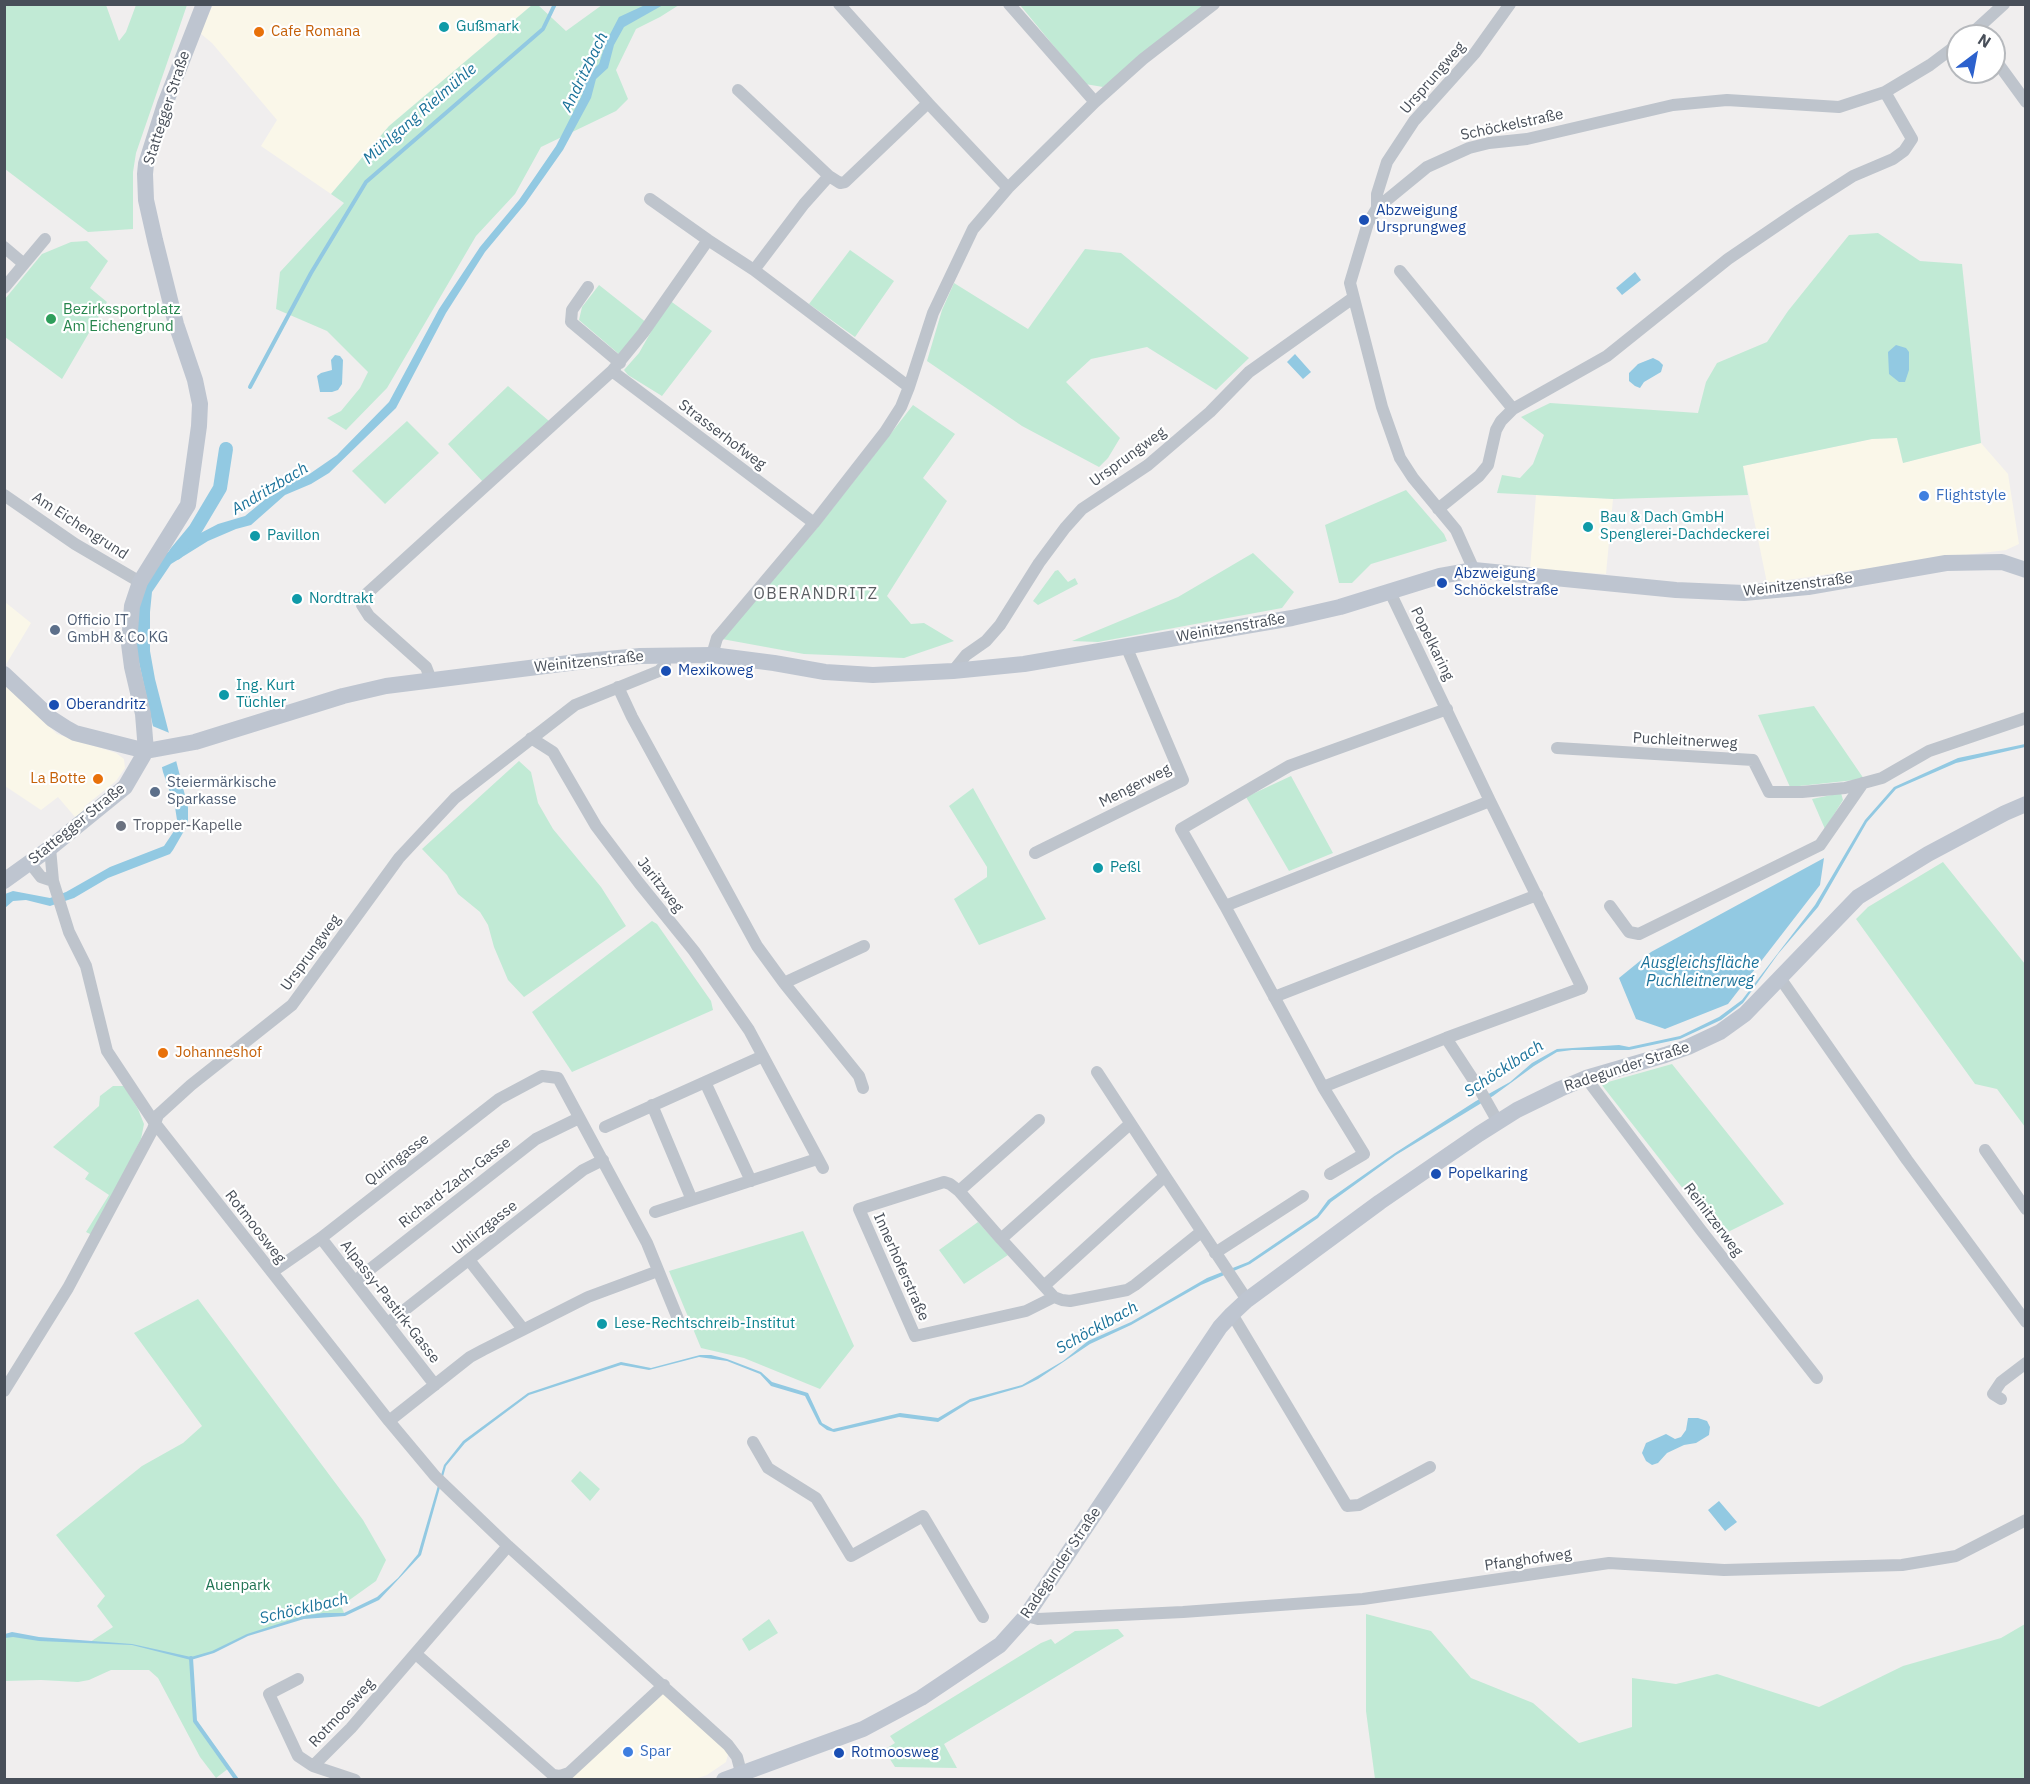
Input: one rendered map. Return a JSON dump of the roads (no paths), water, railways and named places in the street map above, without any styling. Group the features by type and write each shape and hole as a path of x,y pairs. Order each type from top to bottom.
{"main road":[{"name":"Stattegger Straße","path":"4,881 50,848 125,787 151,750 132,667 129,644 132,606 140,582 188,505 199,426 198,396 176,324 146,200 146,164 165,104 204,4"},
{"name":"Weinitzenstraße","path":"151,750 216,737 343,696 386,686 585,661 664,655 712,656 825,672 873,675 953,671 1024,664 1292,618 1340,607 1440,576 1474,570 1676,590 1744,593 1808,587 1946,563 2002,562 2025,570"},
{"path":"4,674 52,719 75,733 151,750"},
{"name":"Radegunder Straße","path":"724,1779 742,1776 863,1729 921,1698 1000,1645 1026,1616 1220,1327 1247,1300 1495,1116 1586,1078 1665,1055 1706,1040 1730,1026 1745,1014 1858,897 1928,854 2025,804"}],"street":[{"path":"839,4 928,104 1008,188"},
{"path":"1009,4 1095,102"},
{"path":"712,656 717,638 814,523 885,432 909,387 933,313 973,229 1008,188 1095,102 1143,59 1214,4"},
{"name":"Ursprungweg","path":"1377,208 1377,194 1387,162 1414,121 1475,53 1510,4"},
{"path":"1984,24 2004,4"},
{"name":"Schöckelstraße","path":"1474,570 1456,530 1413,478 1400,458 1382,407 1350,283 1368,223 1377,208 1427,167 1458,152 1490,143 1527,139 1673,105 1727,100 1839,106 1885,92 1946,53"},
{"path":"2006,75 2025,102"},
{"path":"738,90 829,176 840,183 845,182 928,104"},
{"path":"1438,509 1479,476 1488,465 1496,430 1513,409 1607,356 1728,259 1800,210 1853,176 1893,159 1904,151 1912,139 1885,92"},
{"path":"754,270 804,204 829,176"},
{"path":"650,199 754,270 909,387"},
{"path":"4,288 45,239"},
{"path":"431,680 426,667 369,616 361,600 367,591 616,367 708,240"},
{"path":"4,247 24,264"},
{"path":"1400,271 1513,409"},
{"name":"Strasserhofweg","path":"588,286 572,310 571,322 616,367 814,523"},
{"name":"Ursprungweg","path":"953,671 966,655 986,641 1006,617 1034,571 1065,528 1082,509 1148,465 1210,412 1249,372 1353,298"},
{"name":"Am Eichengrund","path":"4,495 75,544 140,582"},
{"name":"Popelkaring","path":"1323,1087 1446,1038 1582,988 1390,591"},
{"name":"Mengerweg","path":"1035,853 1183,780 1126,646"},
{"name":"Ursprungweg","path":"4,1391 68,1288 158,1115 191,1085 292,1005 399,858 455,798 575,705 659,671 665,666 664,655"},
{"path":"618,687 632,717 757,946 859,1076 863,1088"},
{"path":"1330,1174 1364,1154 1323,1087 1181,829 1289,766 1447,709"},
{"name":"Puchleitnerweg","path":"1557,748 1753,760 1769,792 1802,792 1845,788 1882,778 1929,750 2025,718"},
{"name":"Jaritzweg","path":"528,740 553,752 596,826 694,951 749,1030 820,1163 751,1181 655,1212"},
{"path":"1610,906 1629,932 1639,934 1820,845 1863,783"},
{"path":"1225,906 1490,801"},
{"name":"Rotmoosweg","path":"50,848 55,887 69,932 86,966 107,1051 154,1122 389,1421 439,1480 508,1546 728,1745 737,1757 742,1776"},
{"path":"30,863 40,877 55,887"},
{"path":"1274,997 1537,895"},
{"path":"784,983 864,946"},
{"path":"1780,978 1907,1160 2025,1322"},
{"path":"1446,1038 1495,1116"},
{"path":"604,1127 763,1056"},
{"path":"1097,1072 1247,1300"},
{"name":"Quringasse","path":"272,1272 321,1238 499,1099 542,1076 558,1078 579,1118"},
{"name":"Reinitzerweg","path":"1586,1078 1700,1229 1818,1378"},
{"path":"705,1082 751,1181"},
{"path":"652,1105 692,1200"},
{"path":"579,1118 647,1243 678,1319"},
{"name":"Richard-Zach-Gasse","path":"355,1281 536,1139 579,1118"},
{"path":"1039,1120 959,1191 1054,1297"},
{"path":"1001,1239 1130,1124"},
{"path":"1985,1150 2025,1209"},
{"name":"Uhlirzgasse","path":"388,1323 583,1170 603,1160"},
{"path":"1044,1286 1165,1176"},
{"name":"Innerhoferstraße","path":"959,1191 944,1182 859,1209 915,1336 1026,1311 1054,1297 1070,1301 1127,1290 1150,1275 1201,1232"},
{"path":"1219,1258 1303,1196"},
{"name":"Alpassy-Pastirk-Gasse","path":"321,1238 435,1385"},
{"path":"468,1260 523,1329"},
{"path":"389,1421 470,1357 597,1293 658,1271"},
{"path":"1232,1314 1347,1506 1359,1505 1430,1467"},
{"path":"2001,1399 1993,1394 2001,1382 2025,1364"},
{"path":"753,1442 768,1468 816,1498 851,1556 924,1516 983,1617"},
{"name":"Pfanghofweg","path":"1026,1616 1038,1619 1160,1613 1363,1599 1609,1563 1724,1570 1902,1565 1956,1556 2025,1520"},
{"name":"Rotmoosweg","path":"313,1766 351,1728 508,1546"},
{"path":"416,1653 553,1775 561,1776 569,1773 664,1685"},
{"name":"Rotmoosweg","path":"298,1679 269,1694 298,1756 313,1766 355,1779"}],"water":[{"path":"645,5 663,5 624,27 614,45 608,68 596,79 591,98 563,150 525,204 485,252 446,313 396,408 329,473 285,495 251,525 208,541 171,564 152,592 150,651 188,807 188,824 173,850 170,854 108,878 74,898 50,906 26,900 13,901 5,908 5,894 13,891 50,898 66,892 110,867 164,846 174,831 177,820 163,772 138,658 135,635 138,607 146,583 161,559 172,548 218,524 245,516 280,487 308,475 337,455 389,402 439,309 480,247 519,200 556,146 582,95 586,76 599,64 606,42 619,17"},
{"path":"1635,272 1641,280 1622,295 1616,288"},
{"path":"1896,345 1906,348 1909,352 1909,370 1905,382 1899,382 1889,374 1888,352"},
{"path":"1295,354 1311,372 1303,379 1287,362"},
{"path":"335,355 340,356 343,360 342,384 338,390 320,392 317,376 332,370 331,360"},
{"path":"1653,358 1663,365 1661,372 1644,382 1640,388 1635,386 1629,381 1629,373 1638,364"},
{"name":"Schöcklbach","path":"2025,744 2025,747 1956,763 1896,789 1867,822 1818,907 1778,954 1743,1003 1721,1020 1680,1039 1629,1050 1557,1052 1493,1096 1396,1155 1331,1202 1318,1218 1250,1264 1201,1285 1131,1325 1090,1344 1022,1387 970,1402 938,1422 899,1417 834,1432 819,1424 805,1396 771,1386 760,1374 727,1361 699,1357 649,1370 621,1365 529,1395 465,1443 446,1466 421,1555 379,1600 345,1616 304,1619 248,1636 214,1653 191,1660 132,1645 5,1638 5,1634 12,1632 39,1637 132,1644 191,1657 212,1651 247,1634 303,1616 344,1613 377,1597 398,1578 418,1554 444,1465 463,1441 528,1393 621,1362 651,1368 700,1355 727,1359 761,1372 772,1382 808,1393 822,1423 833,1429 900,1413 938,1418 970,1399 1022,1385 1063,1361 1088,1341 1131,1322 1207,1278 1248,1262 1317,1215 1328,1200 1395,1153 1510,1082 1532,1063 1557,1049 1619,1045 1629,1047 1680,1036 1719,1017 1742,1000 1815,905 1865,820 1894,787 1958,758"},
{"name":"Ausgleichsfläche Puchleitnerweg","path":"1824,858 1820,885 1728,1004 1665,1029 1636,1019 1619,978 1651,952"},
{"path":"1688,1418 1707,1421 1710,1427 1709,1435 1696,1443 1684,1445 1667,1453 1658,1463 1652,1465 1646,1461 1642,1453 1646,1443 1666,1434 1675,1439 1681,1437 1686,1430"},
{"path":"1719,1501 1737,1522 1725,1531 1708,1510"}],"waterway":[{"name":"Mühlgang Rielmühle","path":"250,387 311,273 366,182 543,29 555,4"},
{"name":"Mühlgang Rielmühle","path":"176,553 195,530 220,488 226,449"},
{"path":"191,1658 195,1721 237,1780"}],"place":[{"name":"Gußmark","path":"444,27"},
{"name":"Cafe Romana","path":"259,32"},
{"name":"Abzweigung Ursprungweg","path":"1364,220"},
{"name":"Bezirkssportplatz Am Eichengrund","path":"51,319"},
{"name":"Flightstyle","path":"1924,496"},
{"name":"Bau & Dach GmbH Spenglerei-Dachdeckerei","path":"1588,527"},
{"name":"Pavillon","path":"255,536"},
{"name":"Abzweigung Schöckelstraße","path":"1442,583"},
{"name":"Nordtrakt","path":"297,599"},
{"name":"Officio IT GmbH & Co KG","path":"55,630"},
{"name":"Mexikoweg","path":"666,671"},
{"name":"Ing. Kurt Tüchler","path":"224,695"},
{"name":"Oberandritz","path":"54,705"},
{"name":"La Botte","path":"98,779"},
{"name":"Steiermärkische Sparkasse","path":"155,792"},
{"name":"Tropper-Kapelle","path":"121,826"},
{"name":"Peßl","path":"1098,868"},
{"name":"Johanneshof","path":"163,1053"},
{"name":"Popelkaring","path":"1436,1174"},
{"name":"Lese-Rechtschreib-Institut","path":"602,1324"},
{"name":"Spar","path":"628,1752"},
{"name":"Rotmoosweg","path":"839,1753"}],"district":[{"name":"OBERANDRITZ","path":"816,594"}],"water label":[{"name":"Andritzbach","path":"585,72"},
{"name":"Andritzbach","path":"270,489"}],"park label":[{"name":"Auenpark","path":"238,1586"}]}
